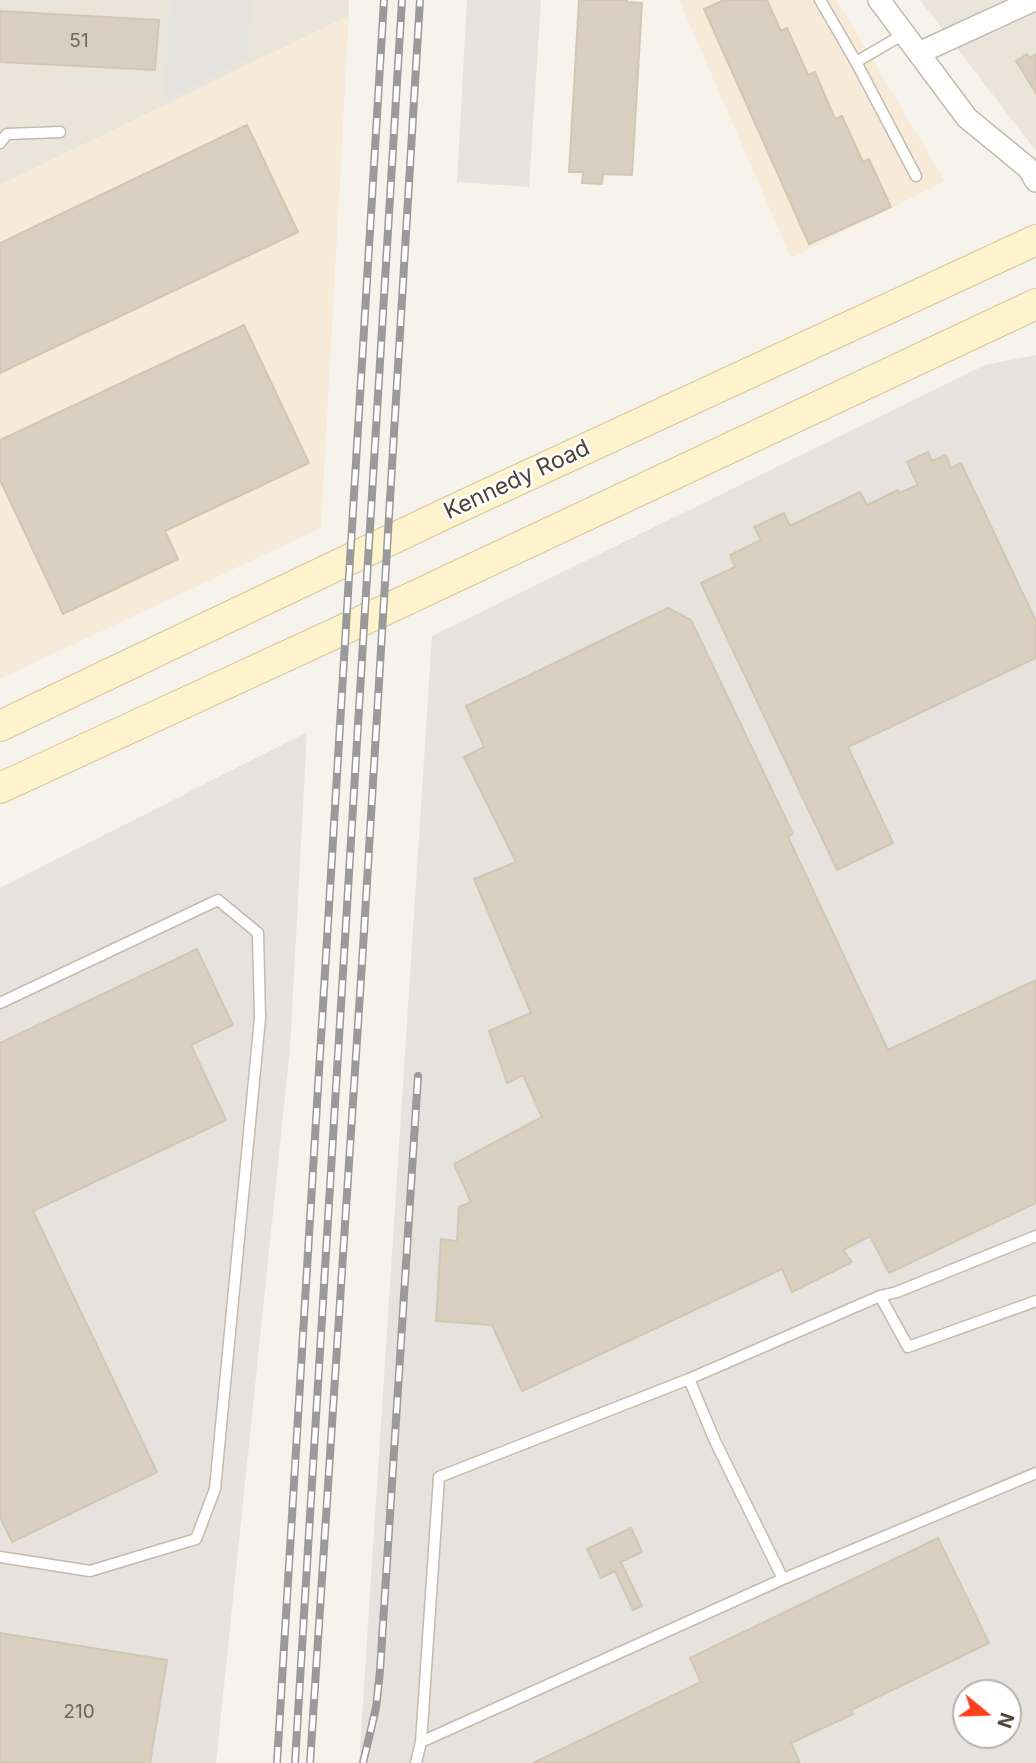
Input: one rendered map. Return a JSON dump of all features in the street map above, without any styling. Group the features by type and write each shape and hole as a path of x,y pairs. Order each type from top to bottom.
{"main road":[{"name":"Kennedy Road","path":"0,726 460,506 1036,240"},
{"path":"0,788 336,634 1036,304"}],"street":[{"path":"879,0 967,118 1028,168 1036,181"},
{"path":"919,53 1034,0"}],"lane":[{"path":"820,0 916,176"},
{"path":"856,62 904,34"},
{"path":"0,144 8,134 60,132"},
{"path":"0,1003 218,900 258,933 260,1018 215,1489 196,1539 90,1571 0,1557"},
{"path":"416,1763 421,1742 439,1477 689,1379 880,1296 897,1292 1036,1236"},
{"path":"880,1296 908,1347 1036,1301"},
{"path":"689,1379 715,1441 783,1579"},
{"path":"421,1742 783,1579 1036,1473"}],"shaded area":[{"path":"0,0 349,0 349,16 0,185"},
{"path":"171,0 252,0 247,57 163,103"},
{"path":"467,0 541,0 529,187 457,182"},
{"path":"679,0 837,0 945,181 791,258"},
{"path":"920,0 1036,0 1036,151"},
{"path":"349,16 321,528 0,679 0,185"},
{"path":"1036,355 1036,1763 359,1763 432,636 985,365"},
{"path":"307,732 290,1048 216,1763 0,1763 0,888"}],"building":[{"path":"579,0 627,0 642,3 632,175 603,174 602,184 582,183 583,172 569,172"},
{"path":"724,0 767,0 781,31 787,28 808,75 815,72 835,119 842,116 863,162 869,159 891,207 809,244 704,9"},
{"path":"0,11 159,20 155,70 0,62"},
{"path":"1027,54 1030,58 1036,54 1036,93 1016,61"},
{"path":"247,125 298,232 0,373 0,243"},
{"path":"244,325 309,463 165,531 178,559 63,614 0,480 0,440"},
{"path":"928,452 932,461 946,455 951,468 961,463 1036,621 1036,658 848,747 893,843 837,870 701,583 735,567 730,555 761,540 754,527 784,513 790,526 860,492 867,505 898,490 899,493 918,485 907,462"},
{"path":"668,608 691,620 793,834 788,837 888,1050 1036,980 1036,1203 889,1273 870,1236 843,1250 852,1262 792,1292 782,1269 522,1391 492,1325 436,1321 441,1239 457,1241 459,1207 471,1202 454,1164 542,1117 523,1075 507,1083 489,1031 531,1013 474,879 516,862 464,757 484,747 466,706"},
{"path":"197,949 233,1025 191,1045 226,1120 33,1211 157,1472 12,1542 0,1517 0,1043"},
{"path":"631,1528 642,1552 621,1562 642,1606 633,1610 615,1571 601,1578 587,1549"},
{"path":"938,1538 989,1643 851,1710 853,1714 791,1743 800,1763 533,1763 701,1682 690,1658"},
{"path":"0,1633 167,1660 150,1763 0,1763"}],"railway":[{"path":"277,1763 384,0"},
{"path":"295,1763 402,0"},
{"path":"310,1763 364,932 420,0"},
{"path":"363,1763 376,1708 380,1671 418,1076"}]}
